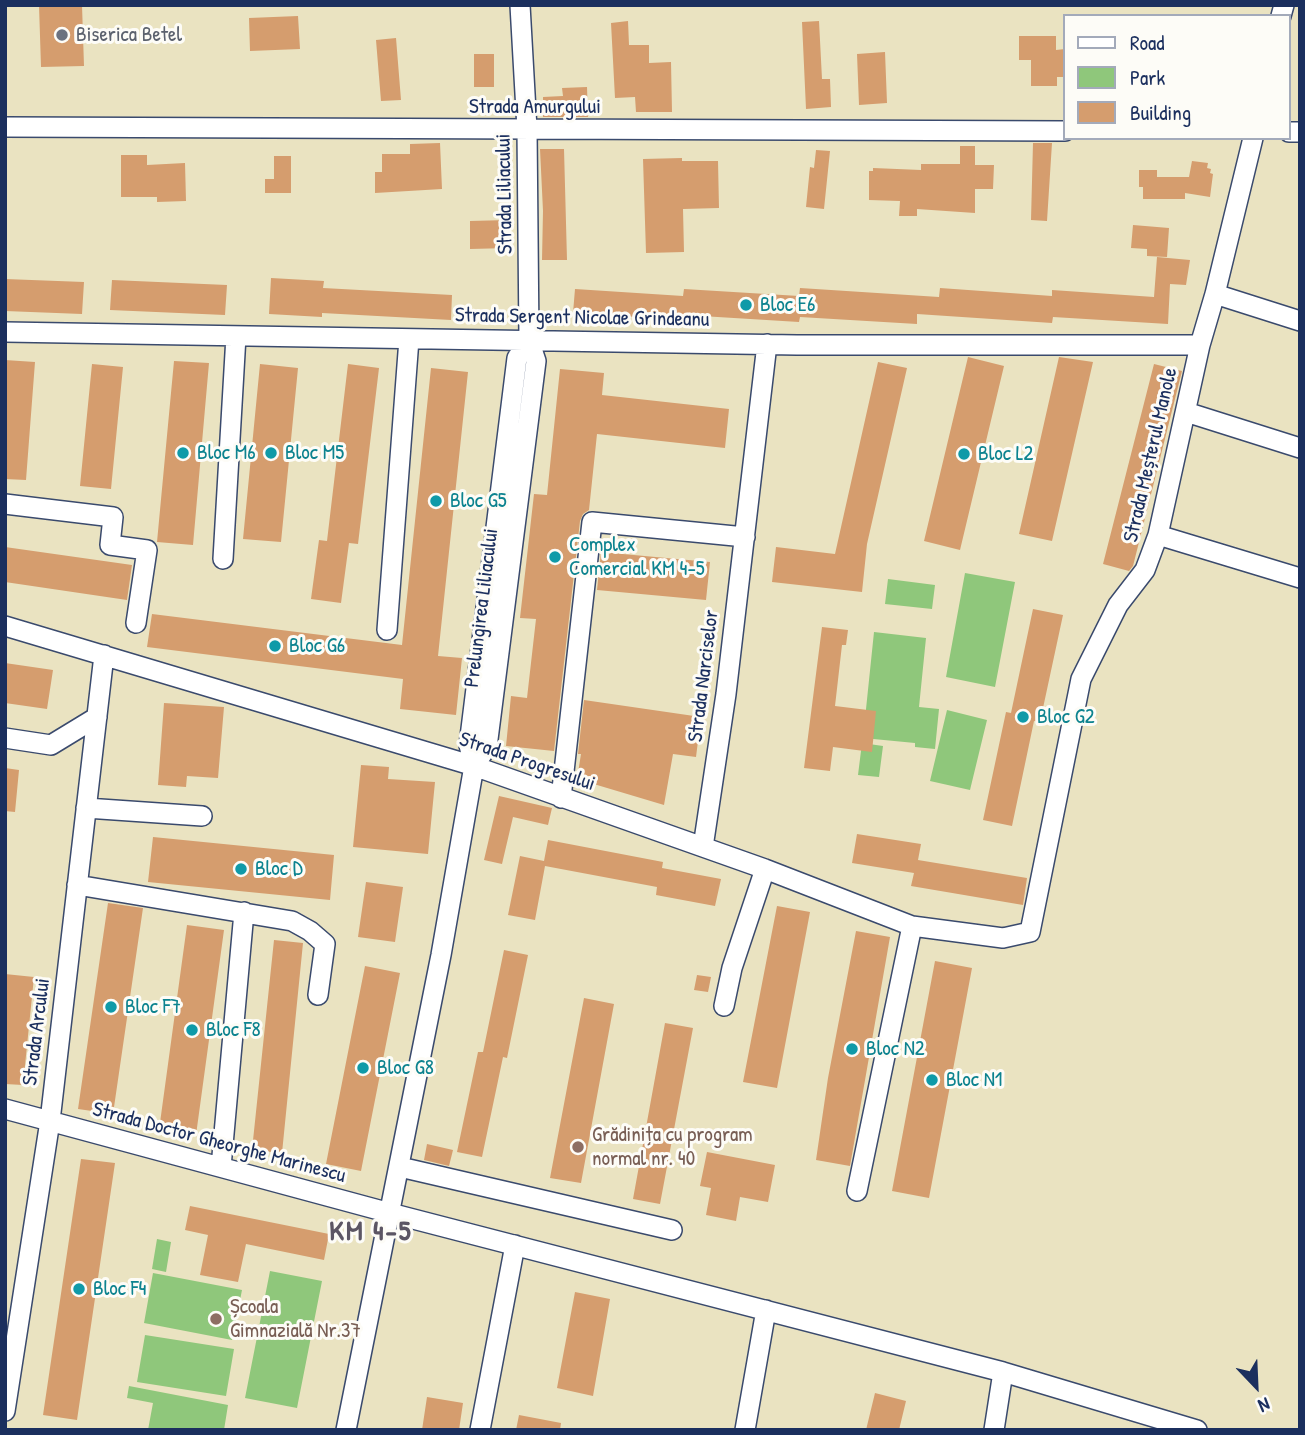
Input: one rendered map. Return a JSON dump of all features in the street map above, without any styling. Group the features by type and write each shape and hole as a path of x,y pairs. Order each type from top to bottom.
{"street":[{"name":"Strada Liliacului","path":"520,5 527,129 529,340"},
{"name":"Strada Amurgului","path":"5,127 1064,131"},
{"name":"Strada Meșterul Manole","path":"1030,932 1081,679 1118,605 1145,570 1158,534 1200,345 1253,140"},
{"path":"1215,294 1300,321"},
{"name":"Strada Sergent Nicolae Grindeanu","path":"5,332 767,344 1200,345"},
{"path":"223,559 236,336"},
{"path":"387,629 409,339"},
{"name":"Prelungirea Liliacului","path":"346,1430 441,955 474,766 469,745 517,358 529,340"},
{"name":"Strada Narciselor","path":"703,847 726,694 767,344"},
{"path":"1186,412 1300,448"},
{"path":"5,504 113,517 110,545 147,550 136,623"},
{"path":"561,798 592,522 745,537"},
{"path":"1158,534 1300,578"},
{"name":"Strada Progresului","path":"5,626 474,766 765,869 912,926 1003,938 1030,932"},
{"name":"Strada Arcului","path":"5,1411 50,1121 104,656"},
{"path":"5,738 51,745 97,717"},
{"path":"86,808 202,816"},
{"path":"724,1006 732,968 765,869"},
{"path":"77,885 292,921 325,944 318,995"},
{"path":"221,1167 244,912"},
{"path":"857,1191 912,926"},
{"name":"Strada Doctor Gheorghe Marinescu","path":"5,1109 390,1213 1003,1372 1197,1430"},
{"path":"400,1167 672,1230"},
{"path":"480,1430 515,1245"},
{"path":"745,1430 766,1310"},
{"path":"994,1430 1003,1372"}],"green space":[{"path":"965,573 1015,582 995,687 946,677"},
{"path":"888,579 935,585 932,609 885,604"},
{"path":"874,632 926,638 919,707 939,709 935,749 915,747 915,743 863,738"},
{"path":"947,710 987,720 970,790 930,781"},
{"path":"862,743 883,746 879,777 858,775"},
{"path":"157,1239 171,1242 166,1272 152,1269"},
{"path":"270,1271 322,1281 297,1408 245,1398"},
{"path":"153,1273 242,1290 232,1340 144,1323"},
{"path":"145,1335 234,1349 226,1396 137,1382"},
{"path":"129,1386 228,1405 224,1430 148,1430 153,1403 127,1398"}],"building":[{"name":"Biserica Betel","path":"39,5 82,5 84,66 41,67"},
{"path":"298,16 300,49 250,51 249,18"},
{"path":"628,21 629,45 649,45 649,63 671,62 672,112 636,112 635,97 615,98 611,23"},
{"path":"819,21 822,79 830,79 831,107 806,109 802,22"},
{"path":"1019,36 1056,36 1056,50 1064,49 1064,77 1057,77 1057,86 1031,86 1031,60 1019,60"},
{"path":"396,38 401,100 381,101 376,40"},
{"path":"885,52 887,103 859,105 857,54"},
{"path":"474,54 494,54 494,87 474,87"},
{"path":"587,87 588,117 543,117 543,97 563,96 562,88"},
{"path":"440,143 442,189 375,193 375,172 382,172 382,154 410,154 410,144"},
{"path":"1033,143 1052,143 1047,221 1031,220"},
{"path":"960,146 975,146 975,165 994,165 993,189 975,189 975,213 917,209 917,216 899,216 900,201 869,200 869,171 873,171 873,168 921,170 921,164 960,164"},
{"path":"540,149 564,149 567,260 542,260"},
{"path":"816,150 830,151 824,209 806,207 810,167 814,168"},
{"path":"121,155 147,155 147,165 185,163 186,201 157,202 157,197 121,197"},
{"path":"274,156 291,156 291,193 265,193 265,179 274,179"},
{"path":"682,158 682,161 718,161 719,208 683,209 684,252 646,253 643,159"},
{"path":"1192,161 1208,163 1207,168 1211,169 1210,173 1213,174 1210,197 1185,193 1185,199 1143,199 1143,187 1139,187 1139,170 1157,170 1157,177 1189,177"},
{"path":"508,220 509,248 470,249 470,221"},
{"path":"1133,225 1169,228 1167,257 1147,256 1147,249 1131,248"},
{"path":"1157,257 1190,260 1186,285 1170,284 1168,324 1053,317 1052,323 917,314 917,324 800,317 799,322 685,315 685,320 573,313 575,289 683,296 684,289 799,296 800,288 939,297 940,288 1052,296 1052,290 1154,297"},
{"path":"271,278 324,281 323,288 452,295 451,320 322,313 322,317 269,314"},
{"path":"5,279 84,282 82,314 5,311"},
{"path":"112,280 227,285 225,315 110,310"},
{"name":"Bloc L2","path":"968,357 1004,366 960,550 924,541"},
{"path":"1059,357 1093,362 1052,541 1019,534"},
{"path":"5,360 35,362 26,480 5,479"},
{"name":"Bloc M6","path":"174,361 209,363 193,545 157,542"},
{"path":"878,362 907,368 867,544 862,592 772,582 776,547 835,554"},
{"path":"92,364 123,367 111,489 80,486"},
{"name":"Bloc M5","path":"260,364 298,368 281,542 243,539"},
{"path":"348,364 379,368 358,544 349,543 341,603 311,599 319,540 327,541"},
{"path":"1154,364 1182,371 1133,566 1129,571 1103,564"},
{"path":"431,368 468,372 438,656 462,658 456,715 400,709 403,679 147,647 152,614 402,645"},
{"name":"Complex Comercial KM 4-5","path":"560,369 604,373 602,395 729,409 725,448 597,434 589,510 583,514 580,521 554,751 506,746 511,696 527,698 536,619 520,618 534,494 547,495"},
{"path":"5,547 132,565 127,600 5,582"},
{"path":"601,552 710,562 706,600 597,590"},
{"name":"Bloc G2","path":"1033,609 1063,615 1040,722 1034,721 1012,826 983,820 1006,712 1011,713"},
{"path":"822,627 848,630 846,645 842,645 835,706 876,711 872,752 833,747 830,771 804,768"},
{"path":"5,663 53,670 47,709 5,703"},
{"path":"584,700 701,717 696,757 673,754 664,805 577,779"},
{"path":"164,703 224,707 218,778 187,776 186,787 158,785"},
{"path":"361,765 389,767 388,779 435,782 428,854 353,847"},
{"path":"5,768 19,770 15,812 5,811"},
{"path":"499,796 552,808 548,825 513,817 502,864 484,860"},
{"path":"857,834 921,844 918,860 1027,878 1023,905 911,886 914,873 852,863"},
{"name":"Bloc D","path":"153,837 334,855 330,900 148,882"},
{"path":"548,840 663,862 662,868 721,879 715,906 656,895 657,887 545,866 535,920 508,915 520,856 544,861"},
{"path":"366,882 403,887 395,942 358,937"},
{"name":"Bloc F7","path":"108,903 143,908 113,1114 78,1109"},
{"path":"777,906 810,912 777,1088 743,1082"},
{"name":"Bloc F8","path":"187,925 224,930 196,1135 159,1130"},
{"name":"Bloc N2","path":"856,931 890,937 850,1166 816,1160 828,1078"},
{"path":"274,940 303,943 282,1153 252,1150"},
{"path":"504,950 528,955 507,1058 503,1057 482,1157 457,1152 478,1052 483,1052"},
{"name":"Bloc N1","path":"935,961 972,968 929,1198 892,1191"},
{"name":"Bloc G8","path":"365,966 400,973 361,1171 326,1164"},
{"path":"5,974 34,977 23,1085 5,1084"},
{"path":"697,975 711,977 708,992 694,990"},
{"path":"584,998 614,1004 581,1183 550,1178"},
{"path":"665,1023 693,1028 660,1204 633,1199"},
{"path":"427,1144 453,1150 449,1166 424,1160"},
{"path":"707,1152 775,1165 768,1202 740,1197 736,1221 706,1215 711,1188 700,1186"},
{"name":"Bloc F4","path":"81,1159 115,1163 77,1420 43,1415"},
{"path":"190,1206 329,1234 324,1260 246,1244 238,1282 200,1275 208,1235 185,1230"},
{"path":"575,1292 610,1299 593,1396 557,1388"},
{"path":"875,1393 906,1401 899,1430 866,1430"},
{"path":"427,1397 463,1403 459,1430 422,1430"},
{"path":"519,1415 561,1423 560,1430 516,1430"}],"place":[{"name":"Biserica Betel","path":"62,35"},
{"name":"Bloc E6","path":"746,305"},
{"name":"Bloc M6","path":"183,453"},
{"name":"Bloc M5","path":"271,453"},
{"name":"Bloc L2","path":"964,454"},
{"name":"Bloc G5","path":"436,501"},
{"name":"Complex Comercial KM 4-5","path":"555,557"},
{"name":"Bloc G6","path":"275,646"},
{"name":"Bloc G2","path":"1023,717"},
{"name":"Bloc D","path":"241,869"},
{"name":"Bloc F7","path":"111,1007"},
{"name":"Bloc F8","path":"192,1030"},
{"name":"Bloc N2","path":"852,1049"},
{"name":"Bloc G8","path":"363,1068"},
{"name":"Bloc N1","path":"932,1080"},
{"name":"Grădinița cu program normal nr. 40","path":"578,1147"},
{"name":"Bloc F4","path":"79,1289"},
{"name":"Școala Gimnazială Nr.37","path":"216,1319"}],"district":[{"name":"KM 4-5","path":"371,1233"}]}
